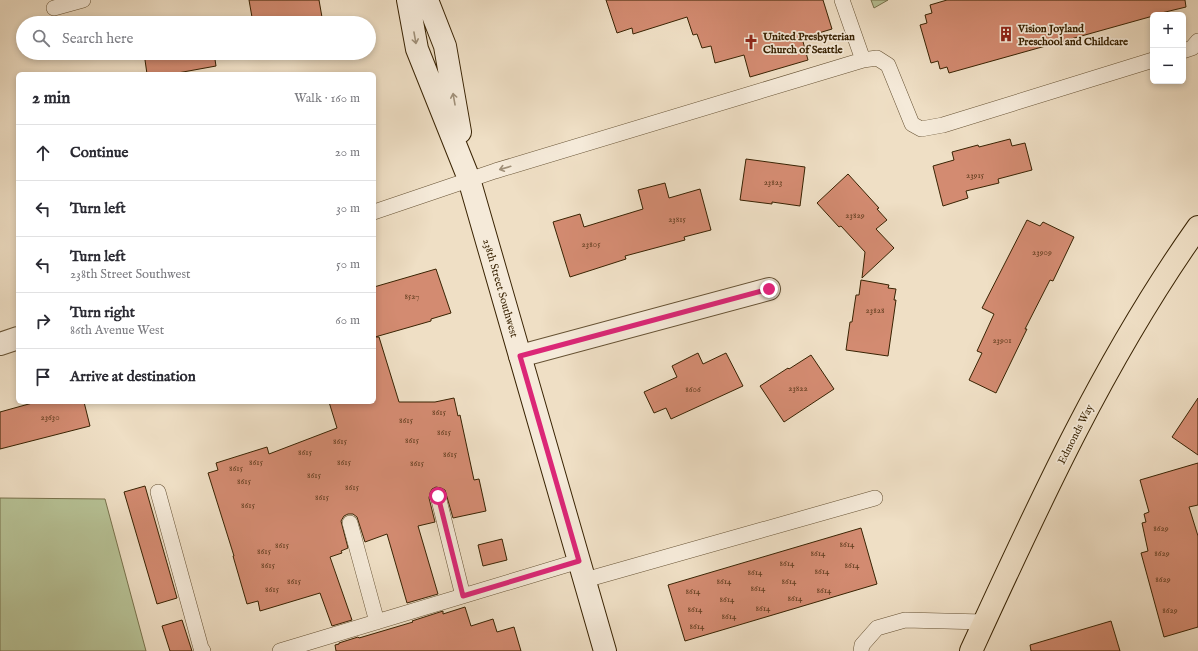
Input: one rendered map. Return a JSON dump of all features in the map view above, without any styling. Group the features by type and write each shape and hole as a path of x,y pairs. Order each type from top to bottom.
{"main road":[{"name":"Edmonds Way","path":"971,651 1069,442 1146,307 1190,246 1198,227"}],"street":[{"name":"238th Street Southwest","path":"408,0 417,50 469,179"},
{"name":"238th Street Southwest","path":"427,0 445,46 469,179 605,651"},
{"path":"520,356 769,289"},
{"path":"0,344 16,339"}],"lane":[{"path":"54,8 83,0"},
{"path":"842,0 862,60"},
{"path":"1186,50 1192,48 1198,41"},
{"path":"376,211 469,179 862,60 877,58 888,65 912,124 922,129 943,125 1150,61"},
{"path":"158,492 203,651"},
{"path":"438,496 463,596"},
{"path":"280,651 463,596 582,571 875,498"},
{"path":"350,523 377,622"},
{"path":"861,651 862,644 877,628 905,620 984,622"}],"green space":[{"path":"871,0 888,0 874,8"},
{"path":"0,498 105,499 146,651 0,651"}],"building":[{"path":"249,0 319,0 322,16 252,16"},
{"name":"United Presbyterian Church of Seattle","path":"606,0 823,0 832,29 802,38 808,60 750,77 744,55 715,63 711,46 702,48 697,34 693,35 687,17 633,34 632,28 617,33"},
{"name":"Vision Joyland Preschool and Childcare","path":"947,0 1185,0 1186,7 1165,12 1150,12 1150,17 949,73 947,67 940,69 938,61 931,63 920,25 927,23 925,15 932,13 930,5"},
{"path":"145,60 215,60 216,66 183,72 147,72"},
{"path":"1010,139 1012,146 1025,143 1032,170 998,179 999,183 966,191 968,198 943,206 933,166 954,160 952,152"},
{"path":"746,159 805,167 800,206 740,200"},
{"path":"848,174 879,208 877,209 887,220 876,229 894,248 862,278 865,252 817,203"},
{"path":"665,183 669,198 700,189 711,230 684,237 685,240 625,256 626,259 570,277 553,222 580,214 584,227 643,209 638,190"},
{"path":"1027,220 1040,226 1043,222 1074,237 1053,281 1050,280 1025,329 1027,329 996,393 969,380 982,353 977,351 994,314 982,308"},
{"path":"436,269 451,313 431,319 431,321 376,337 376,286"},
{"path":"861,280 889,285 888,288 896,289 894,300 896,300 888,356 846,350 850,322 852,322 856,295 859,295"},
{"path":"376,337 379,337 399,402 435,402 454,398 458,416 460,415 474,480 479,479 486,511 453,518 445,490 436,487 432,489 429,498 435,522 418,526 438,594 407,603 387,534 365,542 357,517 353,514 348,514 344,516 341,521 348,548 341,551 342,553 330,557 352,620 332,626 320,593 260,611 258,601 247,604 234,556 208,473 218,470 216,463 267,447 269,454 337,428 330,404 376,404"},
{"path":"698,353 703,364 726,353 743,386 671,419 666,408 654,413 644,392 677,377 672,366"},
{"path":"811,355 834,389 784,422 760,386"},
{"path":"1198,398 1198,455 1172,437"},
{"path":"29,404 84,404 90,426 0,449 0,412"},
{"path":"1198,463 1198,505 1189,507 1198,536 1198,627 1164,637 1141,553 1148,551 1142,523 1146,522 1144,514 1149,512 1140,480"},
{"path":"145,486 177,598 157,604 124,492"},
{"path":"861,528 877,584 685,641 668,585"},
{"path":"502,539 507,560 483,566 478,545"},
{"path":"465,607 471,626 493,619 497,632 514,627 521,651 336,651 335,645 339,643 413,622 412,621 443,611 443,614"},
{"path":"182,620 192,651 170,651 162,626"},
{"path":"1111,621 1120,651 1031,651 1030,645"}],"place":[{"name":"Vision Joyland Preschool and Childcare","path":"1006,34"},
{"name":"United Presbyterian Church of Seattle","path":"751,42"}],"route":[{"path":"438,496 463,596 579,561 520,356 769,289"}]}
